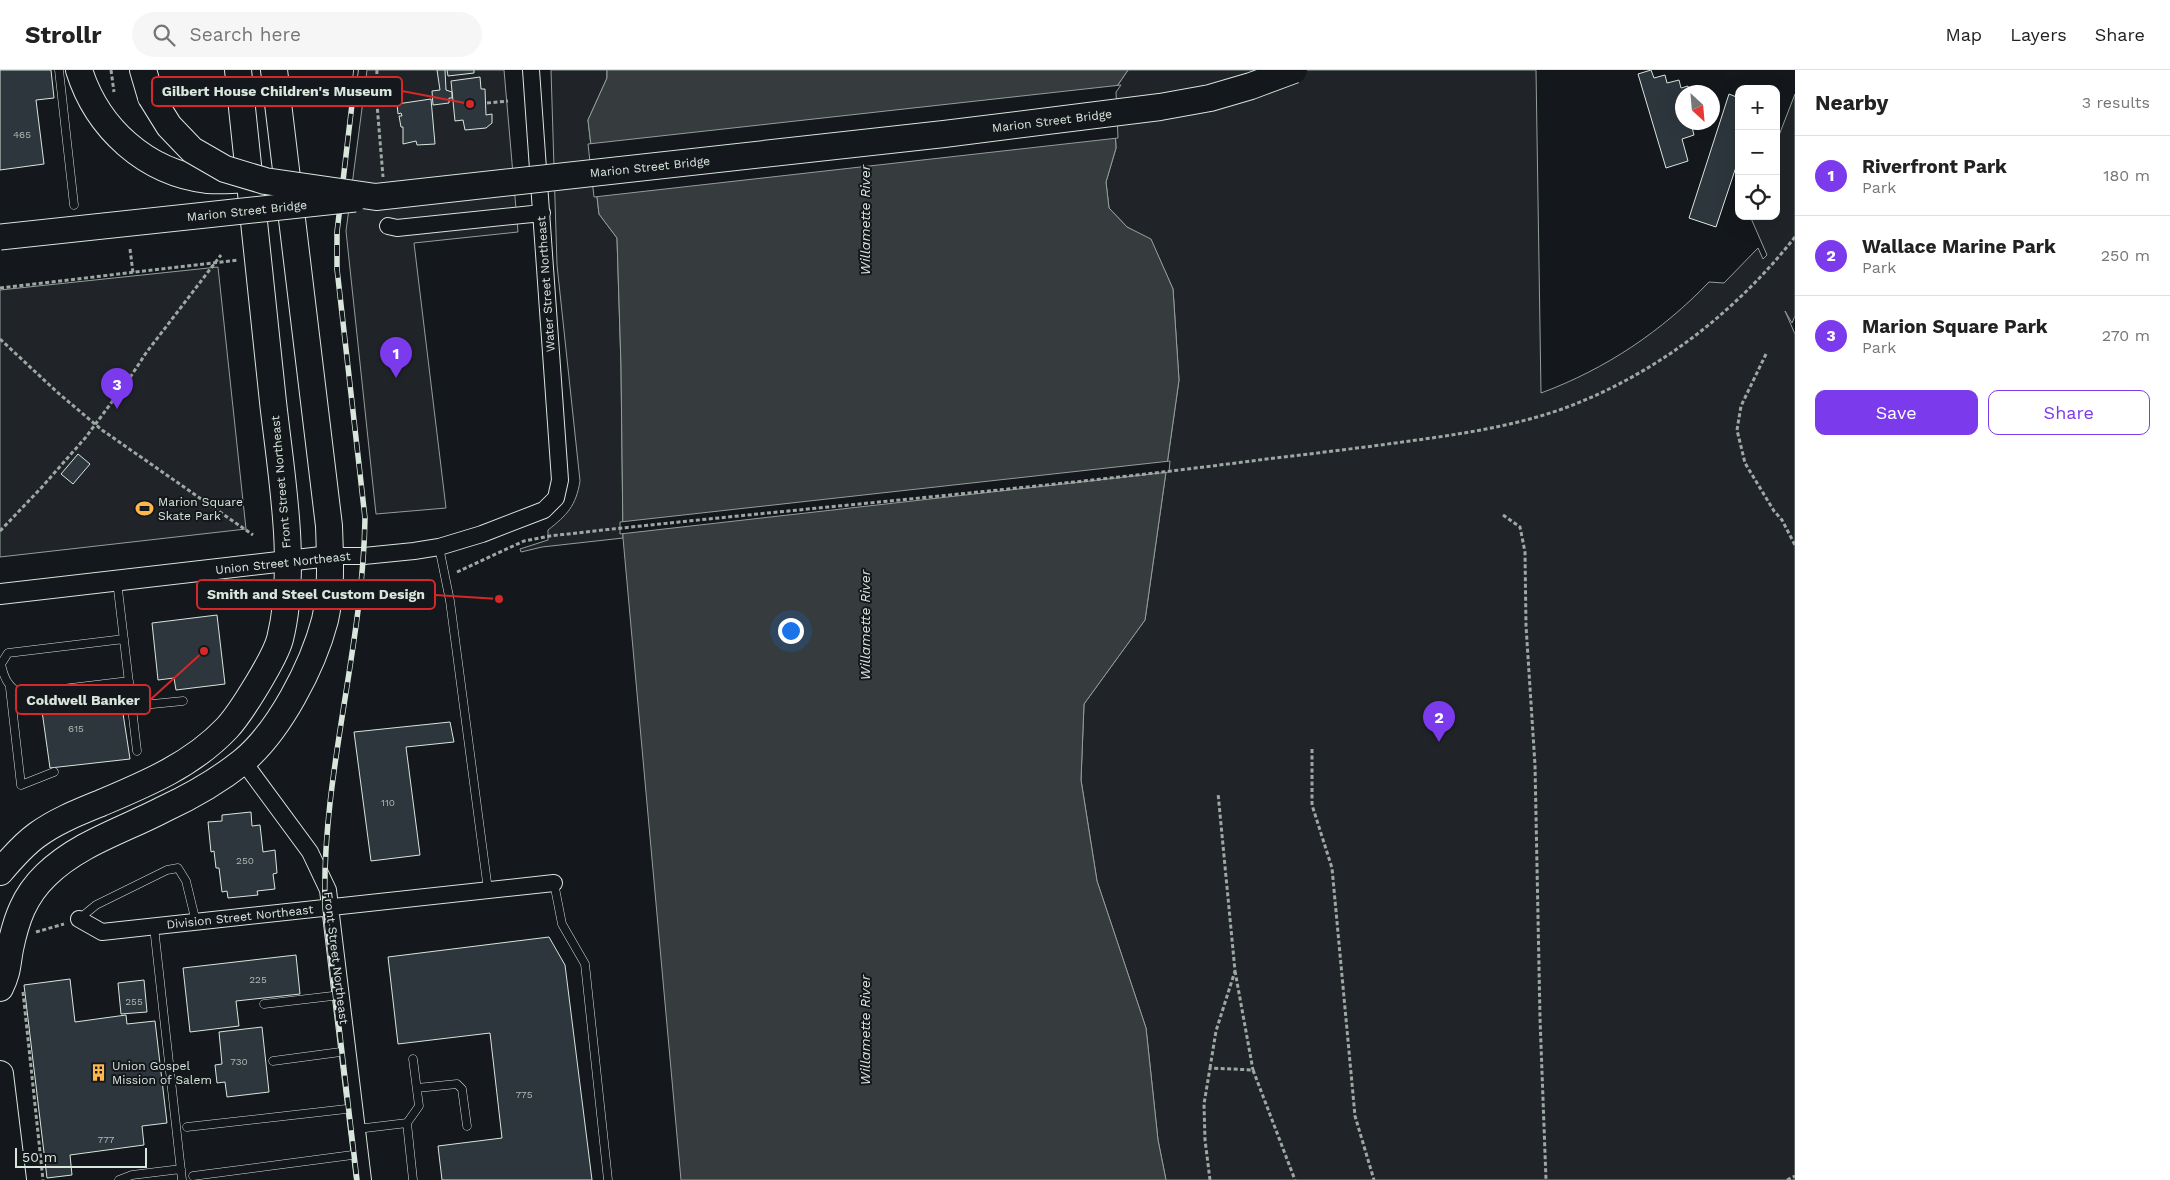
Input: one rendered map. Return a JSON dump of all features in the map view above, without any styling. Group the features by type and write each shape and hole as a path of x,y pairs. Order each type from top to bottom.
{"highway":[{"path":"79,70 97,111 116,134 138,153 164,168 192,177 221,181 250,179"},
{"path":"143,70 151,96 169,126 187,145 206,160 224,169 265,181 380,188"},
{"name":"Front Street Northeast","path":"0,872 36,835 55,824 179,767 199,753 228,727 261,676 279,641 284,616 287,530 238,70"},
{"path":"11,987 8,974 10,951 18,916 29,896 46,876 75,853 102,837 193,795 244,761 267,736 287,707 308,667 325,620 331,576 329,526 274,70"},
{"name":"Marion Street Bridge","path":"380,188 944,134 1160,107 1210,98 1251,86 1294,70"},
{"path":"244,703 247,727 243,740 244,761"},
{"path":"0,1074 12,1180"}],"main road":[{"name":"Marion Street Bridge","path":"0,237 380,188"}],"street":[{"name":"Water Street Northeast","path":"531,70 560,480 556,498"},
{"path":"388,226 397,228 542,214"},
{"name":"Union Street Northeast","path":"0,594 330,556 364,556 439,547 482,534 544,510 556,498"},
{"name":"Front Street Northeast","path":"244,761 310,852 324,878 331,907 363,1180"},
{"name":"Division Street Northeast","path":"79,919 102,932 554,883"}],"lane":[{"path":"59,70 74,205"},
{"path":"439,547 450,601 488,890"},
{"path":"117,581 137,751"},
{"path":"54,772 20,786 10,688 1,664 8,653 124,639"},
{"path":"10,688 21,694 129,681"},
{"path":"132,706 183,701"},
{"path":"79,919 96,905 167,870 178,868 186,881 196,922"},
{"path":"554,883 562,924 585,964 608,1180"},
{"path":"154,927 182,1180"},
{"path":"264,1004 342,995"},
{"path":"273,1061 348,1051"},
{"path":"413,1059 419,1106 407,1123 413,1180"},
{"path":"417,1088 457,1084 462,1089 467,1126"},
{"path":"187,1126 355,1108"},
{"path":"357,1129 407,1123"},
{"path":"193,1176 360,1154"},
{"path":"119,1180 132,1175 181,1169"}],"path":[{"path":"111,70 116,98"},
{"path":"377,70 380,188"},
{"path":"487,103 508,101"},
{"path":"457,572 524,542 540,537 1179,471 1463,434 1530,418 1564,408 1598,394 1676,351 1739,299 1795,237"},
{"path":"130,248 133,273"},
{"path":"0,531 57,471 95,424 131,376 146,352 221,255"},
{"path":"0,288 258,258"},
{"path":"0,339 95,424 163,474 253,535"},
{"path":"1766,354 1741,406 1737,430 1746,463 1782,520 1795,545"},
{"path":"1503,515 1520,527 1525,552 1526,626 1535,765 1546,1180"},
{"path":"360,593 437,582"},
{"path":"1312,749 1312,805 1332,868 1355,1116 1374,1180"},
{"path":"1218,792 1235,971 1253,1070 1295,1180"},
{"path":"28,935 79,919"},
{"path":"1210,1180 1205,1140 1204,1104 1216,1031 1235,971"},
{"path":"11,987 43,1180"},
{"path":"1210,1068 1253,1070"},
{"path":"1787,1180 1795,1176"}],"shaded area":[{"path":"367,70 504,70 518,232 414,243 446,508 376,514 346,231"},
{"path":"551,70 607,70 607,78 588,120 599,214 617,238 623,538 542,547 521,552 520,549 548,540 548,530 560,520 573,504 580,481 557,265"},
{"path":"1128,70 1536,70 1541,393 1588,372 1632,347 1672,317 1709,282 1724,283 1758,248 1763,259 1767,255 1752,220 1780,220 1780,133 1795,94 1795,316 1792,323 1785,311 1795,334 1795,1180 1166,1180 1158,1140 1146,1028 1097,881 1081,780 1084,704 1145,620 1179,380 1173,289 1151,240 1127,227 1109,208 1106,182 1116,148 1113,92"},
{"path":"218,267 246,529 0,557 0,290"}],"water":[{"name":"Willamette River","path":"607,70 1128,70 1113,92 1116,148 1106,182 1109,208 1127,227 1151,239 1173,289 1179,380 1145,620 1084,704 1081,780 1097,881 1146,1028 1158,1140 1166,1180 681,1180 623,538 617,238 599,214 588,120 607,78"}],"pier":[{"path":"1121,85 1116,92 1118,138 594,197 588,144"},
{"path":"1170,461 1169,472 620,534 620,522"}],"building":[{"path":"0,70 51,70 54,98 36,100 44,164 0,170"},
{"path":"437,70 445,70 446,90 452,92 452,98 449,98 449,103 433,105 432,91 440,90"},
{"path":"447,70 474,70 474,73 448,76"},
{"path":"1651,70 1654,78 1665,75 1667,83 1679,80 1680,85 1675,85 1675,130 1693,130 1694,135 1682,139 1688,161 1666,168 1638,74"},
{"path":"480,77 481,89 485,89 486,115 492,114 492,123 486,128 465,130 463,120 455,121 451,81"},
{"path":"1729,94 1735,96 1735,170 1716,227 1689,218 1717,130 1720,130 1720,122"},
{"path":"431,99 435,144 417,145 416,141 403,144 403,127 401,127 399,116 402,116 401,113 398,114 397,104"},
{"path":"78,454 90,464 73,484 61,474"},
{"path":"217,615 225,684 176,690 174,678 158,680 152,623"},
{"path":"120,694 130,759 50,768 41,704"},
{"path":"450,722 454,742 406,747 420,855 371,861 354,732"},
{"path":"251,812 252,826 260,825 263,852 275,850 277,873 273,874 275,889 257,891 258,895 228,898 227,891 222,892 219,868 216,868 214,851 211,852 208,822 222,821 222,815"},
{"path":"549,937 565,965 592,1180 442,1180 438,1146 502,1138 490,1033 398,1044 388,957"},
{"path":"296,955 300,994 236,1001 239,1026 190,1032 183,968"},
{"name":"Union Gospel Mission of Salem","path":"70,979 75,1022 126,1015 127,1024 155,1021 167,1123 142,1126 144,1145 70,1155 72,1175 47,1178 24,985"},
{"path":"144,980 147,1012 121,1014 118,983"},
{"path":"262,1027 269,1092 227,1097 225,1082 217,1083 215,1065 222,1064 219,1032"}],"railway":[{"path":"356,70 337,232 337,269 365,518 363,567 357,616 329,810 325,859 325,908 357,1180"}],"place":[{"name":"Gilbert House Children's Museum","path":"470,104"},
{"name":"Riverfront Park","path":"396,378"},
{"name":"Marion Square Park","path":"117,409"},
{"name":"Marion Square Skate Park","path":"144,509"},
{"name":"Smith and Steel Custom Design","path":"499,599"},
{"name":"Coldwell Banker","path":"204,651"},
{"name":"Wallace Marine Park","path":"1439,742"},
{"name":"Union Gospel Mission of Salem","path":"98,1073"}]}
